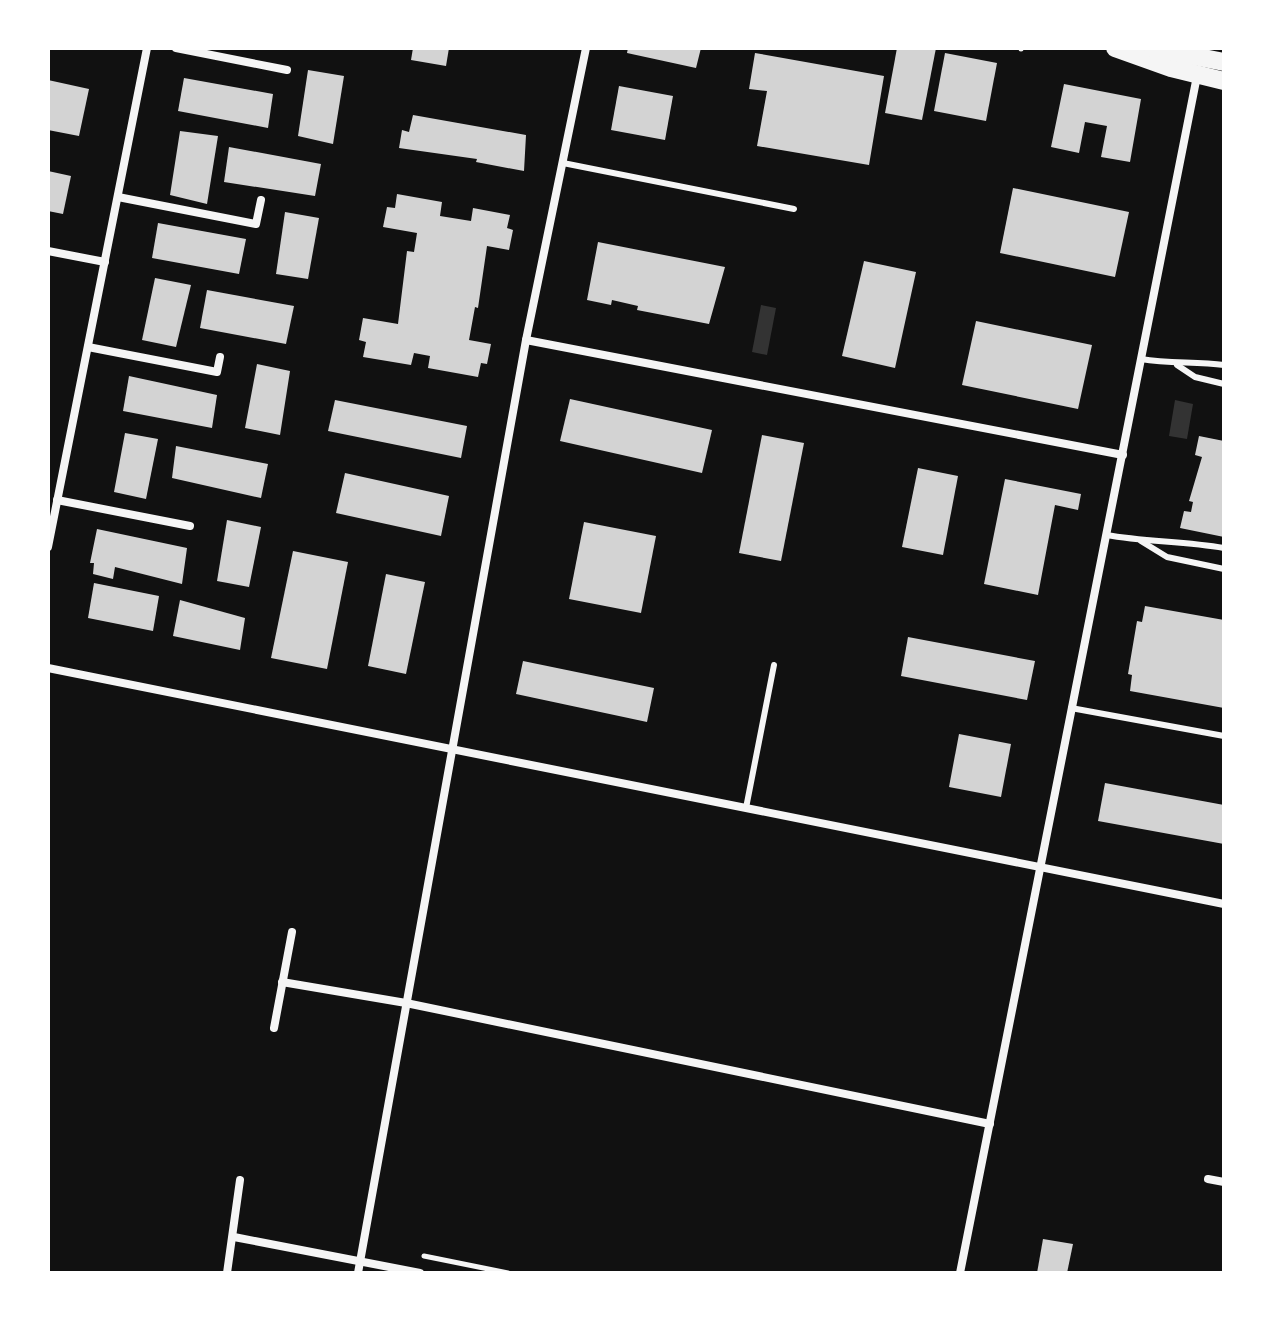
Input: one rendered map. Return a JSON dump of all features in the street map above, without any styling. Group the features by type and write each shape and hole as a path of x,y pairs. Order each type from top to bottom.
{"main road":[{"path":"1115,48 1197,76 1224,81"},
{"path":"1153,48 1224,62"}],"street":[{"path":"48,547 147,48"},
{"path":"176,48 287,70"},
{"path":"358,1273 526,340 586,48"},
{"path":"960,1273 1197,76"},
{"path":"118,197 256,224 261,200"},
{"path":"48,251 105,262"},
{"path":"526,340 1123,455"},
{"path":"88,347 217,372 220,357"},
{"path":"57,500 190,526"},
{"path":"48,668 1224,904"},
{"path":"274,1028 292,932"},
{"path":"282,982 406,1003 990,1124"},
{"path":"1208,1179 1224,1182"},
{"path":"227,1273 240,1180"},
{"path":"234,1237 420,1273"}],"lane":[{"path":"563,163 794,209"},
{"path":"1141,359 1177,365 1203,362 1224,365"},
{"path":"1177,365 1195,377 1224,384"},
{"path":"1106,535 1141,541 1175,540 1224,548"},
{"path":"1141,541 1167,557 1224,569"},
{"path":"746,808 774,665"},
{"path":"1071,708 1224,736"}],"path":[{"path":"418,1255 508,1273"}],"shaded area":[{"path":"761,305 776,308 767,355 752,352"},
{"path":"1175,400 1193,404 1187,439 1169,436"}],"building":[{"path":"413,48 449,48 446,66 411,60"},
{"path":"628,48 701,48 696,68 627,53"},
{"path":"897,48 936,48 922,120 885,113"},
{"path":"755,53 884,76 869,165 757,146 767,91 749,89"},
{"path":"945,53 997,63 986,121 934,111"},
{"path":"308,70 344,76 333,144 298,136"},
{"path":"184,78 273,94 268,128 178,111"},
{"path":"48,80 89,89 79,136 48,130"},
{"path":"1064,84 1141,99 1130,162 1101,157 1107,126 1085,122 1079,153 1051,147"},
{"path":"619,86 673,96 665,140 611,130"},
{"path":"413,115 526,135 524,171 476,162 477,159 399,148 402,130 409,132"},
{"path":"180,131 218,136 207,204 170,195"},
{"path":"229,147 321,164 315,196 224,182"},
{"path":"48,171 71,176 63,214 48,211"},
{"path":"1013,188 1129,212 1115,277 1000,253"},
{"path":"397,194 442,202 440,216 471,221 473,208 510,215 507,228 513,230 509,250 487,246 478,308 475,307 469,340 491,344 487,364 481,363 478,377 428,368 430,356 414,353 411,365 363,357 366,342 359,340 363,318 398,324 407,251 414,252 417,233 383,227 387,207 395,208"},
{"path":"285,212 319,218 308,279 276,274"},
{"path":"158,223 246,239 239,274 152,258"},
{"path":"598,242 725,267 709,324 637,310 638,306 612,300 611,305 587,300"},
{"path":"864,261 916,272 895,368 842,356"},
{"path":"155,278 191,285 176,347 142,340"},
{"path":"207,290 294,306 286,344 200,328"},
{"path":"976,321 1092,345 1078,409 962,385"},
{"path":"257,364 290,371 280,435 245,428"},
{"path":"129,376 217,395 212,428 123,411"},
{"path":"570,399 712,430 702,473 560,441"},
{"path":"335,400 467,426 461,458 328,431"},
{"path":"125,433 158,439 146,499 114,492"},
{"path":"762,435 804,443 781,561 739,553"},
{"path":"1199,436 1224,441 1224,537 1180,528 1184,511 1191,512 1193,502 1189,501 1202,457 1195,455"},
{"path":"176,446 268,464 261,498 172,478"},
{"path":"918,468 958,476 943,555 902,547"},
{"path":"345,473 449,496 441,536 336,513"},
{"path":"1005,479 1081,494 1078,510 1055,505 1038,595 984,584"},
{"path":"227,520 261,527 249,587 217,581"},
{"path":"584,522 656,536 641,613 569,599"},
{"path":"97,529 187,548 182,584 115,567 113,579 93,574 94,563 90,563"},
{"path":"293,551 348,562 327,669 271,658"},
{"path":"386,574 425,582 406,674 368,666"},
{"path":"94,583 159,596 153,631 88,618"},
{"path":"180,600 245,618 240,650 173,636"},
{"path":"1145,606 1224,620 1224,708 1130,691 1132,675 1128,674 1137,621 1142,622"},
{"path":"908,637 1035,661 1027,700 901,676"},
{"path":"523,661 654,688 647,722 516,694"},
{"path":"959,734 1011,744 1001,797 949,787"},
{"path":"1105,783 1224,805 1224,844 1098,821"},
{"path":"1043,1239 1073,1244 1067,1273 1037,1273"}]}
